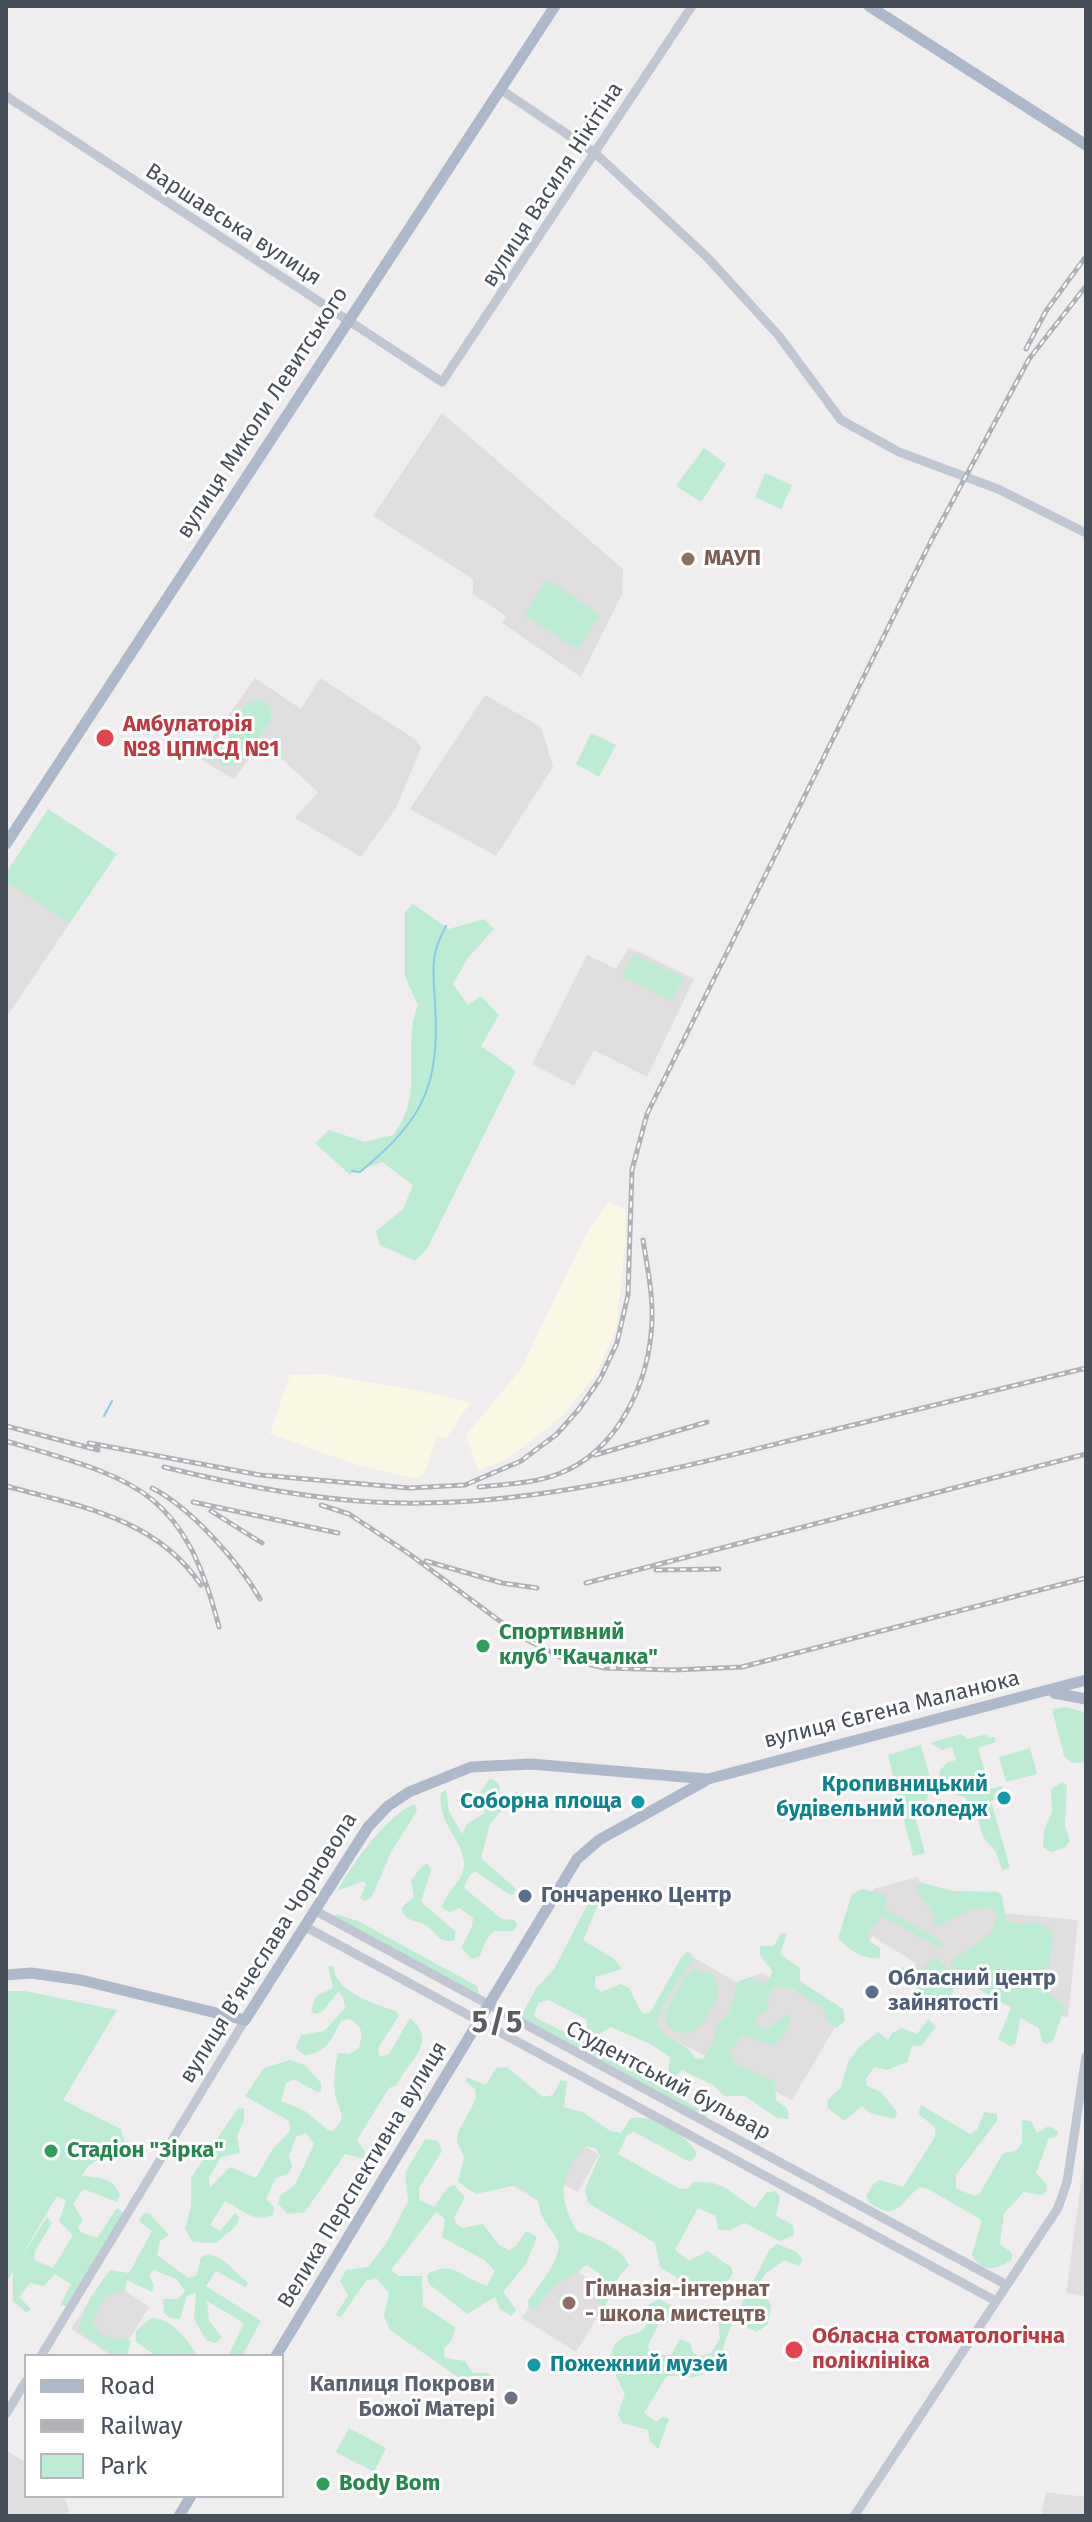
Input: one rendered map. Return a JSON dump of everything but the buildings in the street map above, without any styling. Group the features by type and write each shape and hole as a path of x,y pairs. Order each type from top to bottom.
{"main road":[{"name":"вулиця Миколи Левитського","path":"6,844 555,6"},
{"path":"869,6 1086,145"},
{"name":"вулиця Євгена Маланюка","path":"708,1779 1086,1680"},
{"path":"1041,1692 1086,1699"},
{"name":"вулиця Вʼячеслава Чорновола","path":"245,2020 377,1816 409,1792 456,1770 531,1764 708,1779"},
{"name":"Велика Перспективна вулиця","path":"277,2354 582,1854 708,1779"},
{"path":"6,1975 31,1973 81,1980 245,2020"},
{"path":"179,2516 190,2498"}],"street":[{"name":"вулиця Василя Нікітіна","path":"442,382 692,6"},
{"path":"500,89 595,153 707,257 779,336 841,420 899,452 968,477 1086,533"},
{"name":"Варшавська вулиця","path":"6,96 442,382"},
{"name":"Студентський бульвар","path":"314,1910 999,2292"},
{"name":"Студентський бульвар","path":"304,1926 479,2021 999,2292"},
{"name":"вулиця Вʼячеслава Чорновола","path":"42,2354 245,2020"},
{"path":"854,2516 999,2292 1051,2220 1063,2196 1086,2056"},
{"path":"6,2414 24,2384"}],"shaded area":[{"path":"442,413 623,569 622,594 581,677 502,623 506,616 473,594 473,579 373,516"},
{"path":"255,678 301,709 320,678 416,740 421,748 396,808 361,857 295,818 318,792 262,741 234,779 198,758"},
{"path":"485,695 541,727 553,767 496,856 410,809"},
{"path":"6,881 69,924 8,1015 6,1014"},
{"path":"629,947 694,979 647,1077 594,1050 574,1086 532,1064 587,955 616,969"},
{"path":"609,1202 626,1210 625,1245 616,1329 597,1373 564,1414 543,1432 506,1459 478,1471 466,1435 521,1369 587,1232"},
{"path":"324,1374 470,1403 446,1439 437,1437 424,1473 415,1479 357,1465 270,1434 290,1375"},
{"path":"918,1877 925,1899 989,1896 1000,1913 1078,1920 1068,2017 1018,2012 953,1973 940,1992 913,1967 916,1963 872,1936 869,1941 845,1926 864,1897 876,1888"},
{"path":"691,1956 736,1982 762,1973 841,2017 792,2100 651,2028"},
{"path":"531,2118 599,2154 578,2192 565,2185 550,2208 498,2177"},
{"path":"1086,2146 1086,2296 1066,2293"},
{"name":"Гімназія-інтернат - школа мистецтв","path":"563,2253 583,2266 579,2273 593,2282 598,2276 616,2287 576,2352 522,2318"},
{"path":"105,2277 149,2307 120,2354 109,2354 71,2329"},
{"path":"6,2450 24,2462 24,2498 65,2498 69,2509 67,2516 6,2516"},
{"path":"1046,2492 1086,2497 1086,2516 1041,2516"}],"green space":[{"path":"704,448 726,464 701,502 676,486"},
{"path":"765,473 792,485 781,509 755,497"},
{"path":"547,579 600,615 577,650 524,614"},
{"path":"259,699 271,707 271,720 241,764 223,766 216,756 225,731 245,706"},
{"path":"591,733 616,745 599,777 576,764"},
{"path":"48,809 117,854 69,924 6,881 6,873"},
{"path":"413,904 449,929 484,919 494,929 467,959 453,984 468,1005 481,996 499,1015 481,1046 516,1071 427,1249 415,1261 380,1245 376,1231 403,1209 413,1185 382,1162 349,1174 315,1143 329,1130 365,1142 393,1135 403,1119 409,1103 411,1039 418,1005 405,977 405,912"},
{"path":"634,954 684,978 672,1001 622,976"},
{"path":"1067,1707 1086,1713 1086,1762 1072,1763 1064,1756 1052,1709"},
{"path":"961,1734 968,1739 987,1734 988,1738 994,1737 996,1742 978,1748 986,1776 979,1778 983,1791 1002,1786 1005,1797 991,1801 1010,1868 1002,1870 996,1852 983,1837 973,1801 967,1802 966,1798 943,1790 939,1773 946,1763 956,1760 952,1747 942,1750 930,1743"},
{"path":"921,1745 934,1792 929,1794 920,1815 915,1817 925,1853 913,1856 888,1755"},
{"path":"1030,1748 1037,1774 1006,1782 999,1757"},
{"path":"490,1778 499,1784 502,1810 490,1824 481,1858 516,1889 513,1895 507,1893 476,1872 470,1874 464,1888 502,1919 514,1920 517,1924 514,1931 494,1931 486,1940 480,1956 472,1959 461,1948 472,1927 473,1918 460,1908 449,1912 442,1908 461,1876 464,1864 463,1855 443,1814 441,1793 446,1790 449,1811 462,1834 467,1824 485,1813 480,1793"},
{"path":"1062,1782 1067,1785 1065,1825 1070,1841 1064,1848 1051,1852 1043,1847 1044,1830 1052,1812 1051,1789"},
{"path":"415,1804 417,1811 391,1852 372,1897 365,1901 360,1898 366,1884 363,1881 337,1891 360,1855 382,1829"},
{"path":"428,1864 431,1870 421,1902 455,1931 455,1940 442,1939 427,1926 406,1917 401,1908 414,1897 411,1880 423,1865"},
{"path":"919,1882 953,1891 998,1892 1002,1896 1006,1920 1040,1924 1052,1931 1049,1990 1065,2007 1053,2041 1047,2044 1042,2042 1039,2028 1020,2018 1016,2043 1010,2046 998,2039 1012,2006 990,1998 972,1980 956,1973 950,1962 991,1933 997,1915 992,1908 976,1909 933,1927 936,1918 916,1889"},
{"path":"862,1889 886,1895 885,1909 943,1945 936,1946 882,1916 868,1935 869,1941 880,1948 880,1957 869,1958 852,1950 838,1938 852,1894"},
{"path":"590,1900 595,1900 598,1905 583,1940 614,1959 622,1969 595,1977 595,1987 601,1992 621,1984 629,1988 641,2012 646,2014 651,2011 681,1958 687,1952 691,1953 693,1958 668,1998 657,2025 688,2049 695,2059 704,2058 714,2042 716,2025 729,2014 738,1982 750,1977 764,1984 770,1979 772,1971 760,1955 760,1946 774,1946 781,1933 787,1933 780,1954 800,1968 800,1981 843,2009 845,2020 837,2028 826,2019 824,2009 790,1988 775,1987 769,1993 767,2010 757,2017 756,2026 767,2029 787,2014 790,2018 786,2033 774,2046 742,2035 730,2051 735,2063 775,2082 776,2100 787,2108 789,2119 777,2118 745,2096 725,2096 713,2085 682,2070 672,2080 668,2079 670,2057 652,2045 611,2027 595,2036 587,2030 587,2020 549,2000 538,2003 534,2014 536,2018 583,2041 597,2043 613,2057 659,2079 674,2095 706,2113 707,2118 517,2015 524,2011 536,1988 554,1969"},
{"path":"336,1914 358,1921 477,1986 479,1994 335,1917"},
{"path":"935,1957 953,1978 954,1989 947,2002 936,2003 898,1976 903,1967 917,1973"},
{"path":"328,1966 333,1966 335,1975 348,1990 367,2001 396,2011 399,2016 378,2048 379,2057 389,2054 410,2018 422,2035 419,2051 397,2085 389,2088 357,2140 365,2152 364,2159 345,2154 305,2212 288,2214 278,2204 280,2196 295,2185 314,2144 306,2133 296,2137 289,2156 292,2167 288,2174 276,2178 266,2199 274,2207 273,2215 253,2217 225,2201 210,2225 220,2231 235,2213 239,2218 236,2226 216,2243 193,2242 185,2229 191,2206 191,2178 238,2108 244,2109 244,2120 237,2136 240,2153 221,2157 209,2178 210,2187 230,2167 256,2178 272,2150 290,2131 289,2121 245,2096 264,2068 290,2060 305,2065 321,2083 321,2091 317,2092 294,2079 286,2083 281,2101 305,2111 328,2130 332,2131 340,2122 342,2115 335,2088 337,2057 338,2053 349,2054 359,2048 360,2028 350,2019 341,2021 331,2039 318,2052 304,2055 296,2048 301,2035 324,2031 345,2008 343,1996 338,1992 323,2011 315,2014 311,2011 316,1996 333,1988"},
{"path":"694,1969 713,1974 719,1993 700,2026 686,2033 677,2032 668,2026 664,2015 685,1976"},
{"name":"Стадіон \"Зірка\"","path":"6,1991 25,1991 117,2010 63,2100 121,2129 125,2142 123,2156 117,2160 100,2158 88,2166 82,2176 104,2179 113,2184 120,2195 117,2202 83,2189 73,2204 83,2220 78,2227 82,2233 97,2238 117,2208 124,2213 67,2306 60,2305 71,2284 55,2274 44,2286 30,2283 19,2297 31,2309 27,2313 13,2301 13,2272 6,2282","holes":["57,2196 66,2200 59,2221 73,2235 53,2268 34,2260 35,2251 52,2223 47,2217 18,2262"]},
{"path":"928,2019 936,2027 922,2045 912,2046 907,2062 887,2070 874,2067 866,2079 867,2086 881,2092 897,2112 895,2119 870,2113 862,2106 844,2121 828,2108 827,2101 841,2087 848,2062 859,2047 878,2032 888,2040 892,2033 902,2028 917,2034"},
{"path":"507,2067 543,2097 553,2095 561,2080 567,2082 564,2107 583,2112 610,2131 621,2133 630,2119 639,2118 668,2127 686,2140 697,2154 690,2162 634,2132 627,2135 618,2154 680,2189 689,2188 693,2182 713,2183 755,2208 766,2193 775,2191 780,2197 776,2216 793,2225 794,2235 780,2241 745,2223 730,2230 718,2230 716,2216 698,2208 675,2250 689,2261 707,2251 731,2267 733,2273 721,2291 708,2298 660,2267 655,2243 588,2203 585,2189 600,2155 595,2148 586,2146 566,2177 566,2208 577,2231 614,2248 629,2266 619,2276 605,2306 596,2302 600,2274 587,2265 553,2287 536,2309 529,2309 528,2301 554,2262 559,2246 543,2217 538,2200 517,2185 476,2194 458,2182 464,2157 457,2142 458,2132 476,2099 475,2089 466,2082 466,2077 486,2085 496,2068"},
{"path":"921,2105 970,2134 977,2130 984,2112 997,2114 997,2121 956,2175 956,2188 974,2196 980,2193 1003,2153 1016,2151 1022,2143 1022,2120 1031,2121 1037,2133 1049,2126 1058,2131 1057,2137 1049,2138 1036,2173 1047,2185 1046,2192 1041,2195 1024,2192 1004,2213 1000,2244 1012,2253 1012,2259 1002,2266 985,2267 972,2255 982,2220 928,2189 920,2187 893,2210 887,2211 869,2202 866,2196 874,2183 880,2180 903,2187 935,2137 935,2127 918,2114"},
{"path":"425,2139 438,2141 442,2151 419,2188 419,2200 434,2207 447,2188 454,2185 465,2197 454,2218 457,2225 463,2228 483,2224 499,2245 509,2250 516,2246 526,2231 537,2237 526,2264 503,2292 516,2310 511,2316 500,2309 495,2297 467,2314 429,2284 427,2275 436,2270 450,2269 487,2286 495,2271 484,2260 442,2237 445,2219 436,2212 391,2270 399,2276 422,2276 423,2306 455,2327 452,2340 444,2349 445,2358 465,2361 473,2373 488,2373 496,2383 492,2390 480,2390 461,2379 390,2330 384,2316 389,2293 376,2278 366,2281 341,2317 336,2315 348,2295 340,2281 346,2270 368,2267 387,2242 408,2201 405,2173"},
{"path":"144,2213 150,2214 169,2235 160,2241 157,2255 188,2278 196,2276 201,2257 210,2254 223,2260 248,2283 245,2287 216,2271 206,2286 261,2321 243,2354 229,2354 244,2323 207,2301 209,2321 222,2337 216,2343 206,2340 194,2319 196,2292 187,2296 180,2319 170,2318 164,2313 163,2299 178,2299 185,2291 176,2279 154,2270 149,2275 154,2285 152,2292 127,2280 124,2291 106,2296 93,2321 105,2336 131,2341 128,2354 112,2354 77,2331 90,2298 110,2270 129,2273 152,2231 139,2221"},
{"path":"777,2244 795,2251 803,2259 799,2266 784,2260 765,2274 757,2286 771,2304 768,2324 757,2332 734,2322 718,2359 707,2372 694,2377 666,2377 644,2413 656,2422 663,2417 669,2419 658,2449 650,2442 648,2430 622,2423 618,2414 625,2394 612,2364 617,2342 644,2328 648,2305 659,2299 673,2306 678,2315 675,2324 660,2322 647,2347 654,2355 671,2355 680,2339 690,2343 693,2353 700,2356 711,2353 720,2338 718,2319 732,2316 738,2311 770,2249"},
{"path":"151,2318 158,2318 184,2336 196,2354 153,2354 136,2342 136,2331"},
{"path":"349,2428 386,2448 374,2472 336,2452"}],"waterway":[{"path":"352,1171 360,1172 382,1153 413,1117 423,1099 434,1057 434,963 446,926"},
{"path":"104,1416 112,1401"}],"railway":[{"path":"1026,349 1046,311 1084,259"},
{"path":"89,1443 260,1475 409,1488 465,1485 521,1461 557,1434 579,1409 600,1379 617,1343 628,1295 632,1170 647,1114 931,541 1029,359 1086,286"},
{"path":"479,1487 528,1482 558,1474 598,1449 614,1431 637,1389 650,1343 652,1300 643,1240"},
{"path":"164,1467 268,1489 346,1500 425,1503 527,1496 680,1467 1086,1368"},
{"path":"595,1455 707,1422"},
{"path":"6,1426 98,1450"},
{"path":"6,1441 88,1466 120,1479 147,1495 169,1516 188,1544 205,1580 219,1627"},
{"path":"586,1583 1086,1454"},
{"path":"6,1486 88,1508 139,1530 183,1562 201,1585"},
{"path":"152,1488 182,1508 212,1537 240,1569 260,1599"},
{"path":"193,1502 338,1533"},
{"path":"321,1505 349,1514 408,1553 520,1636 562,1658 605,1668 674,1670 742,1667 1086,1578"},
{"path":"211,1511 262,1543"},
{"path":"426,1561 502,1583 537,1588"},
{"path":"656,1570 719,1569"}],"place":[{"name":"МАУП","path":"688,559"},
{"name":"Амбулаторія №8 ЦПМСД №1","path":"105,738"},
{"name":"Спортивний клуб \"Качалка\"","path":"483,1646"},
{"name":"Кропивницький будівельний коледж","path":"1004,1798"},
{"name":"Соборна площа","path":"638,1802"},
{"name":"Гончаренко Центр","path":"525,1896"},
{"name":"Обласний центр зайнятості","path":"872,1992"},
{"name":"Стадіон \"Зірка\"","path":"51,2151"},
{"name":"Гімназія-інтернат - школа мистецтв","path":"569,2303"},
{"name":"Обласна стоматологічна поліклініка","path":"794,2350"},
{"name":"Пожежний музей","path":"534,2365"},
{"name":"Каплиця Покрови Божої Матері","path":"511,2398"},
{"name":"Body Bom","path":"323,2484"}],"district":[{"name":"5/5","path":"498,2024"}]}
